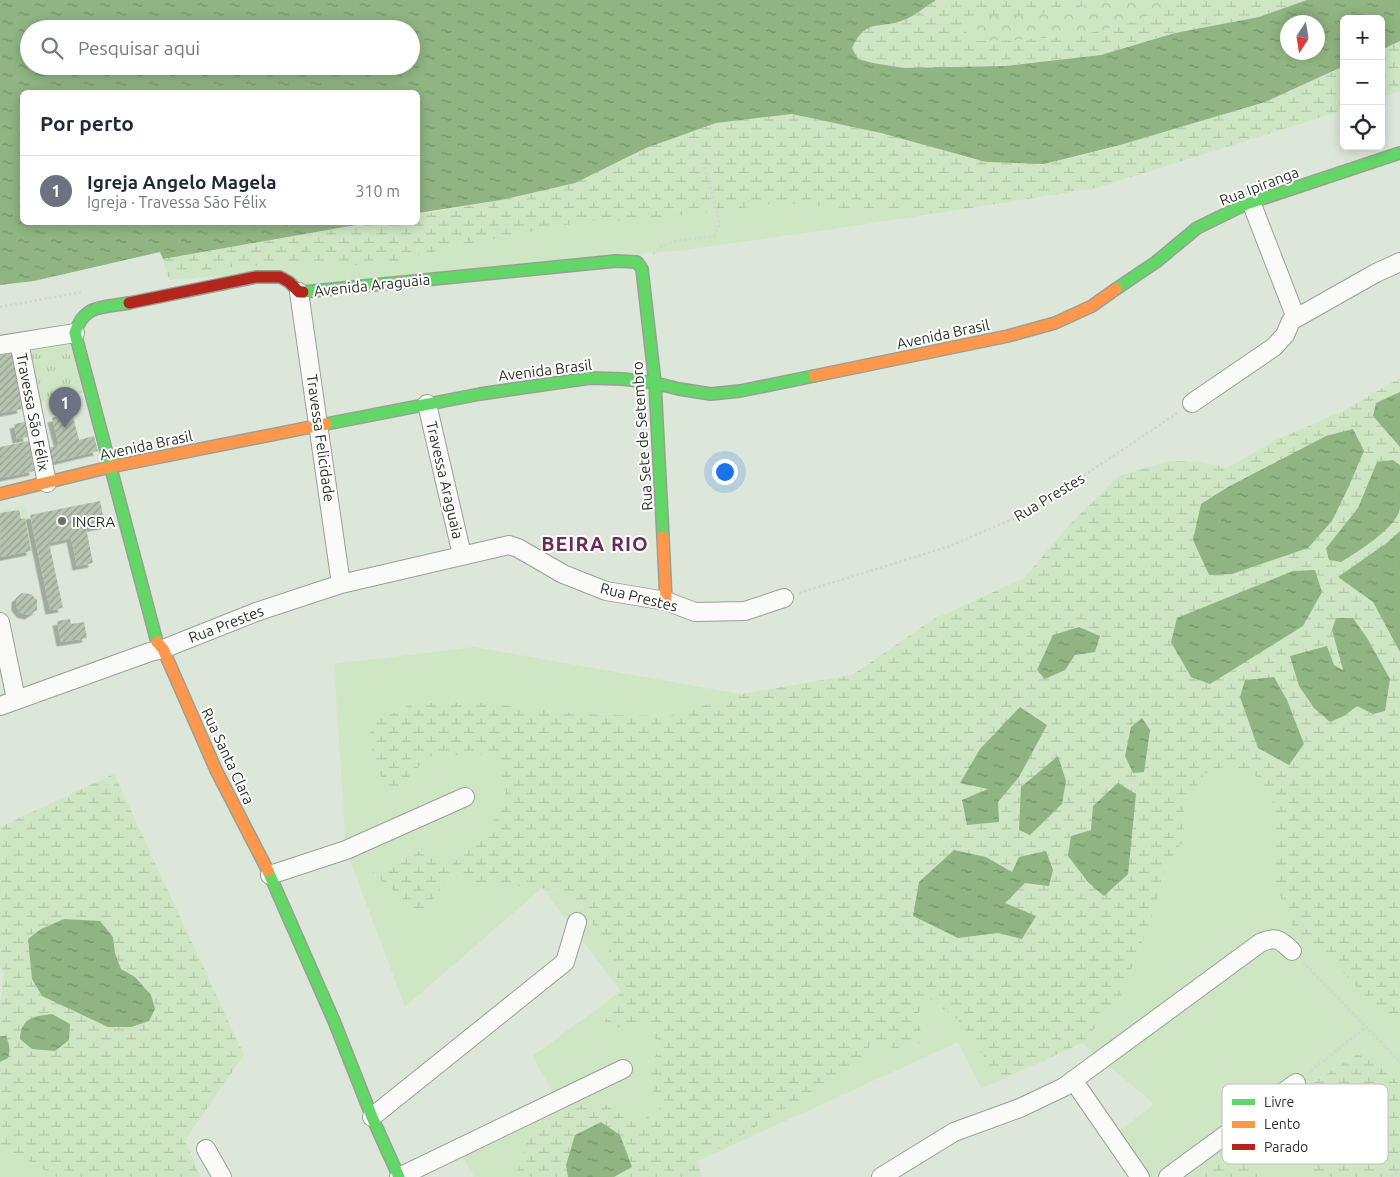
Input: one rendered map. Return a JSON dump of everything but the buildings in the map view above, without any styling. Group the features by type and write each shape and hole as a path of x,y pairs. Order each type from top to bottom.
{"street":[{"name":"Rua Ipiranga","path":"1092,306 1156,262 1197,228 1251,202 1400,153"},
{"path":"1251,202 1296,318"},
{"name":"Avenida Araguaia","path":"76,332 79,320 88,311 256,277 279,276 291,283 299,292 616,261 637,262 642,270"},
{"path":"1192,403 1274,347 1285,335 1291,321 1376,273 1400,262"},
{"name":"Rua Sete de Setembro","path":"642,270 654,383 666,601"},
{"name":"Travessa Felicidade","path":"299,292 341,584"},
{"name":"Avenida Brasil","path":"0,494 110,467 319,425 480,394 590,378 624,379 711,394 740,391 1008,336 1055,323 1092,306"},
{"path":"0,345 76,332"},
{"name":"Rua Santa Clara","path":"76,332 156,641 163,649 216,770 270,875 334,1021 372,1117 399,1177"},
{"name":"Travessa São Félix","path":"19,342 47,483"},
{"name":"Travessa Araguaia","path":"428,404 462,555"},
{"name":"Rua Prestes","path":"8,702 163,649 256,612 341,584 510,545 563,574 606,590 666,601 695,612 745,611 784,598"},
{"path":"0,622 8,702"},
{"path":"270,875 346,850 465,797"},
{"path":"372,1117 564,962 577,922"},
{"path":"881,1177 954,1132 1020,1108 1064,1087 1260,943 1270,938 1282,941 1292,950"},
{"path":"399,1177 623,1069"},
{"path":"1073,1080 1140,1177"},
{"path":"1168,1177 1222,1137"},
{"path":"206,1148 222,1177"}],"path":[{"path":"642,270 648,259 662,246 675,241 714,236 720,224 703,161"},
{"path":"0,307 84,291"},
{"name":"Rua Prestes","path":"784,598 950,546 1032,511 1192,403"},
{"path":"1292,950 1400,1062"},
{"path":"1296,1083 1366,1027"},
{"path":"1391,1177 1400,1170"}],"shaded area":[{"path":"26,505 37,555 0,561 0,510"}],"green space":[{"path":"936,0 1113,0 1064,10 1020,16 975,16 963,30 977,41 1054,38 1092,32 1137,20 1160,9 1162,0 1307,0 1259,17 1175,33 1101,55 1005,66 939,68 904,68 858,59 852,48 863,31 869,27 906,19"},
{"path":"1113,0 1162,0 1161,9 1137,20 1110,28 1073,35 1034,39 976,41 963,30 975,16 1020,16 1064,10"},
{"path":"1400,41 1400,91 1385,97 1385,60 1385,48"},
{"path":"1340,69 1340,111 1096,188 939,213 867,210 783,203 632,221 587,221 457,246 397,261 348,266 312,261 222,268 168,277 163,259 360,225 420,225 420,215 501,200 575,183 646,148 716,123 792,114 881,133 986,162 1120,145 1265,102"},
{"path":"783,203 867,210 939,213 684,250 310,285 258,273 169,280 168,277 222,268 312,261 348,266 397,261 457,246 587,221 632,221"},
{"path":"60,339 62,345 70,344 84,392 37,403 24,345"},
{"path":"1400,378 1400,392 1376,403 1385,430 1400,447 1400,465 1393,460 1377,462 1358,508 1326,548 1388,528 1400,509 1400,531 1388,542 1338,577 1373,602 1400,652 1400,1022 1374,1005 1335,964 1293,928 1276,885 1276,830 1272,797 1253,773 1227,766 1204,774 1182,815 1185,838 1166,866 1153,914 1119,1000 1082,1043 996,1082 982,1053 957,1019 930,999 916,1016 924,1041 903,1050 871,1043 863,1062 698,1161 702,1177 614,1177 632,1167 566,1165 568,1177 516,1176 526,1142 560,1107 601,1102 637,1123 660,1110 647,1075 659,1048 647,1019 598,1034 621,991 605,940 574,903 543,888 475,883 452,875 421,914 372,873 413,849 452,864 487,835 506,792 496,754 429,756 392,794 373,764 370,724 414,703 487,703 578,714 669,716 741,694 852,675 932,620 1024,578 1069,525 1119,476 1169,461 1201,462 1227,468 1276,440 1341,412","holes":["1332,630 1373,714 1357,706 1344,716 1330,722 1314,708 1299,686 1327,646 1334,665 1343,671","1274,677 1287,700 1304,743 1288,765 1258,748","1020,707 1047,725 1019,777 998,802 962,800 989,789 960,783","1091,830 1068,856 1071,836","986,857 1012,872 1025,883 1004,903 1035,916 1022,939 998,933"]},
{"path":"474,647 741,694 669,716 578,714 487,703 414,703 370,724 373,764 392,794 429,756 496,754 506,792 487,835 452,864 413,849 372,873 421,914 452,875 475,883 543,888 574,903 605,940 621,991 542,888 405,1007 346,850 334,664"},
{"path":"1227,766 1253,773 1272,797 1293,928 1335,964 1374,1005 1400,1022 1400,1085 1364,1050 1310,1084 1222,1084 1222,1164 1308,1164 1315,1177 1140,1177 1112,1137 1154,1104 1082,1043 1119,1000 1153,914 1166,866 1185,838 1182,815 1204,774"},
{"path":"114,774 244,1055 185,1140 200,1177 57,1177 25,1159 0,1153 0,1062 3,1061 6,1036 0,1036 0,1005 4,973 0,965 0,827","holes":["64,919 100,921 113,937 115,953 121,969 135,977 151,995 32,979 28,939"]},
{"path":"621,991 598,1034 647,1019 659,1048 647,1075 661,1110 637,1123 601,1102 560,1107 533,1056"},
{"path":"930,999 957,1019 982,1053 996,1082 981,1088 958,1042 698,1161 863,1062 871,1043 903,1050 924,1041 916,1016"},
{"path":"1364,1050 1400,1085 1400,1177 1315,1177 1308,1164 1388,1164 1388,1084 1311,1084"},
{"path":"560,1107 526,1142 517,1177 474,1177 463,1157"},
{"path":"0,1153 25,1159 57,1177 0,1177"},
{"path":"1222,1158 1222,1164 1254,1164 1269,1177 1196,1177"}],"water":[{"path":"0,0 936,0 906,19 869,28 863,32 852,48 858,59 904,68 1005,66 1101,55 1175,33 1259,17 1307,0 1400,0 1400,41 1385,48 1385,15 1340,15 1340,68 1265,102 1120,145 1044,164 986,162 881,133 792,114 716,123 646,148 575,183 501,200 420,213 420,90 20,90 20,225 356,225 163,259 160,252 34,281 0,285"},
{"path":"1400,392 1400,447 1373,416 1376,403"},
{"path":"1353,429 1364,451 1332,521 1308,548 1232,574 1209,575 1193,540 1201,504 1228,487 1326,436"},
{"path":"1393,460 1400,465 1400,508 1397,516 1384,531 1357,552 1341,562 1329,560 1326,548 1358,508 1377,462"},
{"path":"1400,531 1400,652 1373,602 1338,577 1388,542"},
{"path":"1315,570 1322,592 1303,626 1210,684 1191,677 1171,642 1177,618 1293,571"},
{"path":"1336,618 1353,618 1367,638 1390,679 1385,711 1373,714 1357,706 1344,716 1330,722 1314,708 1299,686 1290,656 1327,646 1334,665 1343,670 1332,630"},
{"path":"1079,627 1100,636 1095,652 1075,655 1065,670 1045,679 1037,670 1053,635"},
{"path":"1274,677 1287,700 1304,744 1289,765 1258,748 1240,697 1245,680"},
{"path":"1020,707 1047,725 1019,777 998,802 999,822 967,825 962,800 988,789 960,783 980,749"},
{"path":"1142,718 1150,730 1144,772 1133,773 1125,756 1131,727"},
{"path":"1058,756 1066,781 1062,804 1030,835 1019,830 1021,787"},
{"path":"1118,783 1136,794 1128,874 1104,896 1088,882 1068,856 1071,836 1091,830 1093,806"},
{"path":"954,850 986,857 1012,872 1019,857 1046,851 1053,870 1049,886 1025,883 1005,903 1036,916 1022,939 998,933 958,938 913,916 919,882"},
{"path":"64,919 100,921 113,937 115,953 121,969 135,977 151,995 155,1009 149,1021 131,1027 108,1027 42,996 32,979 28,939 41,929"},
{"path":"52,1014 70,1024 69,1040 55,1051 32,1049 20,1039 26,1022 34,1017"},
{"path":"0,1036 6,1036 9,1049 8,1058 0,1062"},
{"path":"601,1122 620,1135 632,1167 614,1177 568,1177 566,1165 575,1135"}],"traffic: fast":[{"path":"1116,289 1156,262 1197,228 1246,204 1400,153"},
{"path":"303,292 616,261 637,262 642,269 655,383 663,537"},
{"path":"129,303 102,307 89,312 83,317 75,333 157,642"},
{"path":"326,424 480,394 590,378 623,379 655,383 711,394 740,391 814,376"},
{"path":"268,871 334,1021 372,1117 399,1177"}],"traffic: slow":[{"path":"814,376 1008,336 1055,323 1092,306 1116,289"},
{"path":"0,494 110,467 326,424"},
{"path":"663,537 666,601"},
{"path":"157,642 163,649 216,770 268,871"}],"traffic: jam":[{"path":"129,303 256,277 280,277 289,282 299,292 303,292"}],"place":[{"name":"Igreja Angelo Magela","path":"65,428"},
{"name":"INCRA","path":"62,521"}],"district":[{"name":"BEIRA RIO","path":"595,543"}]}
